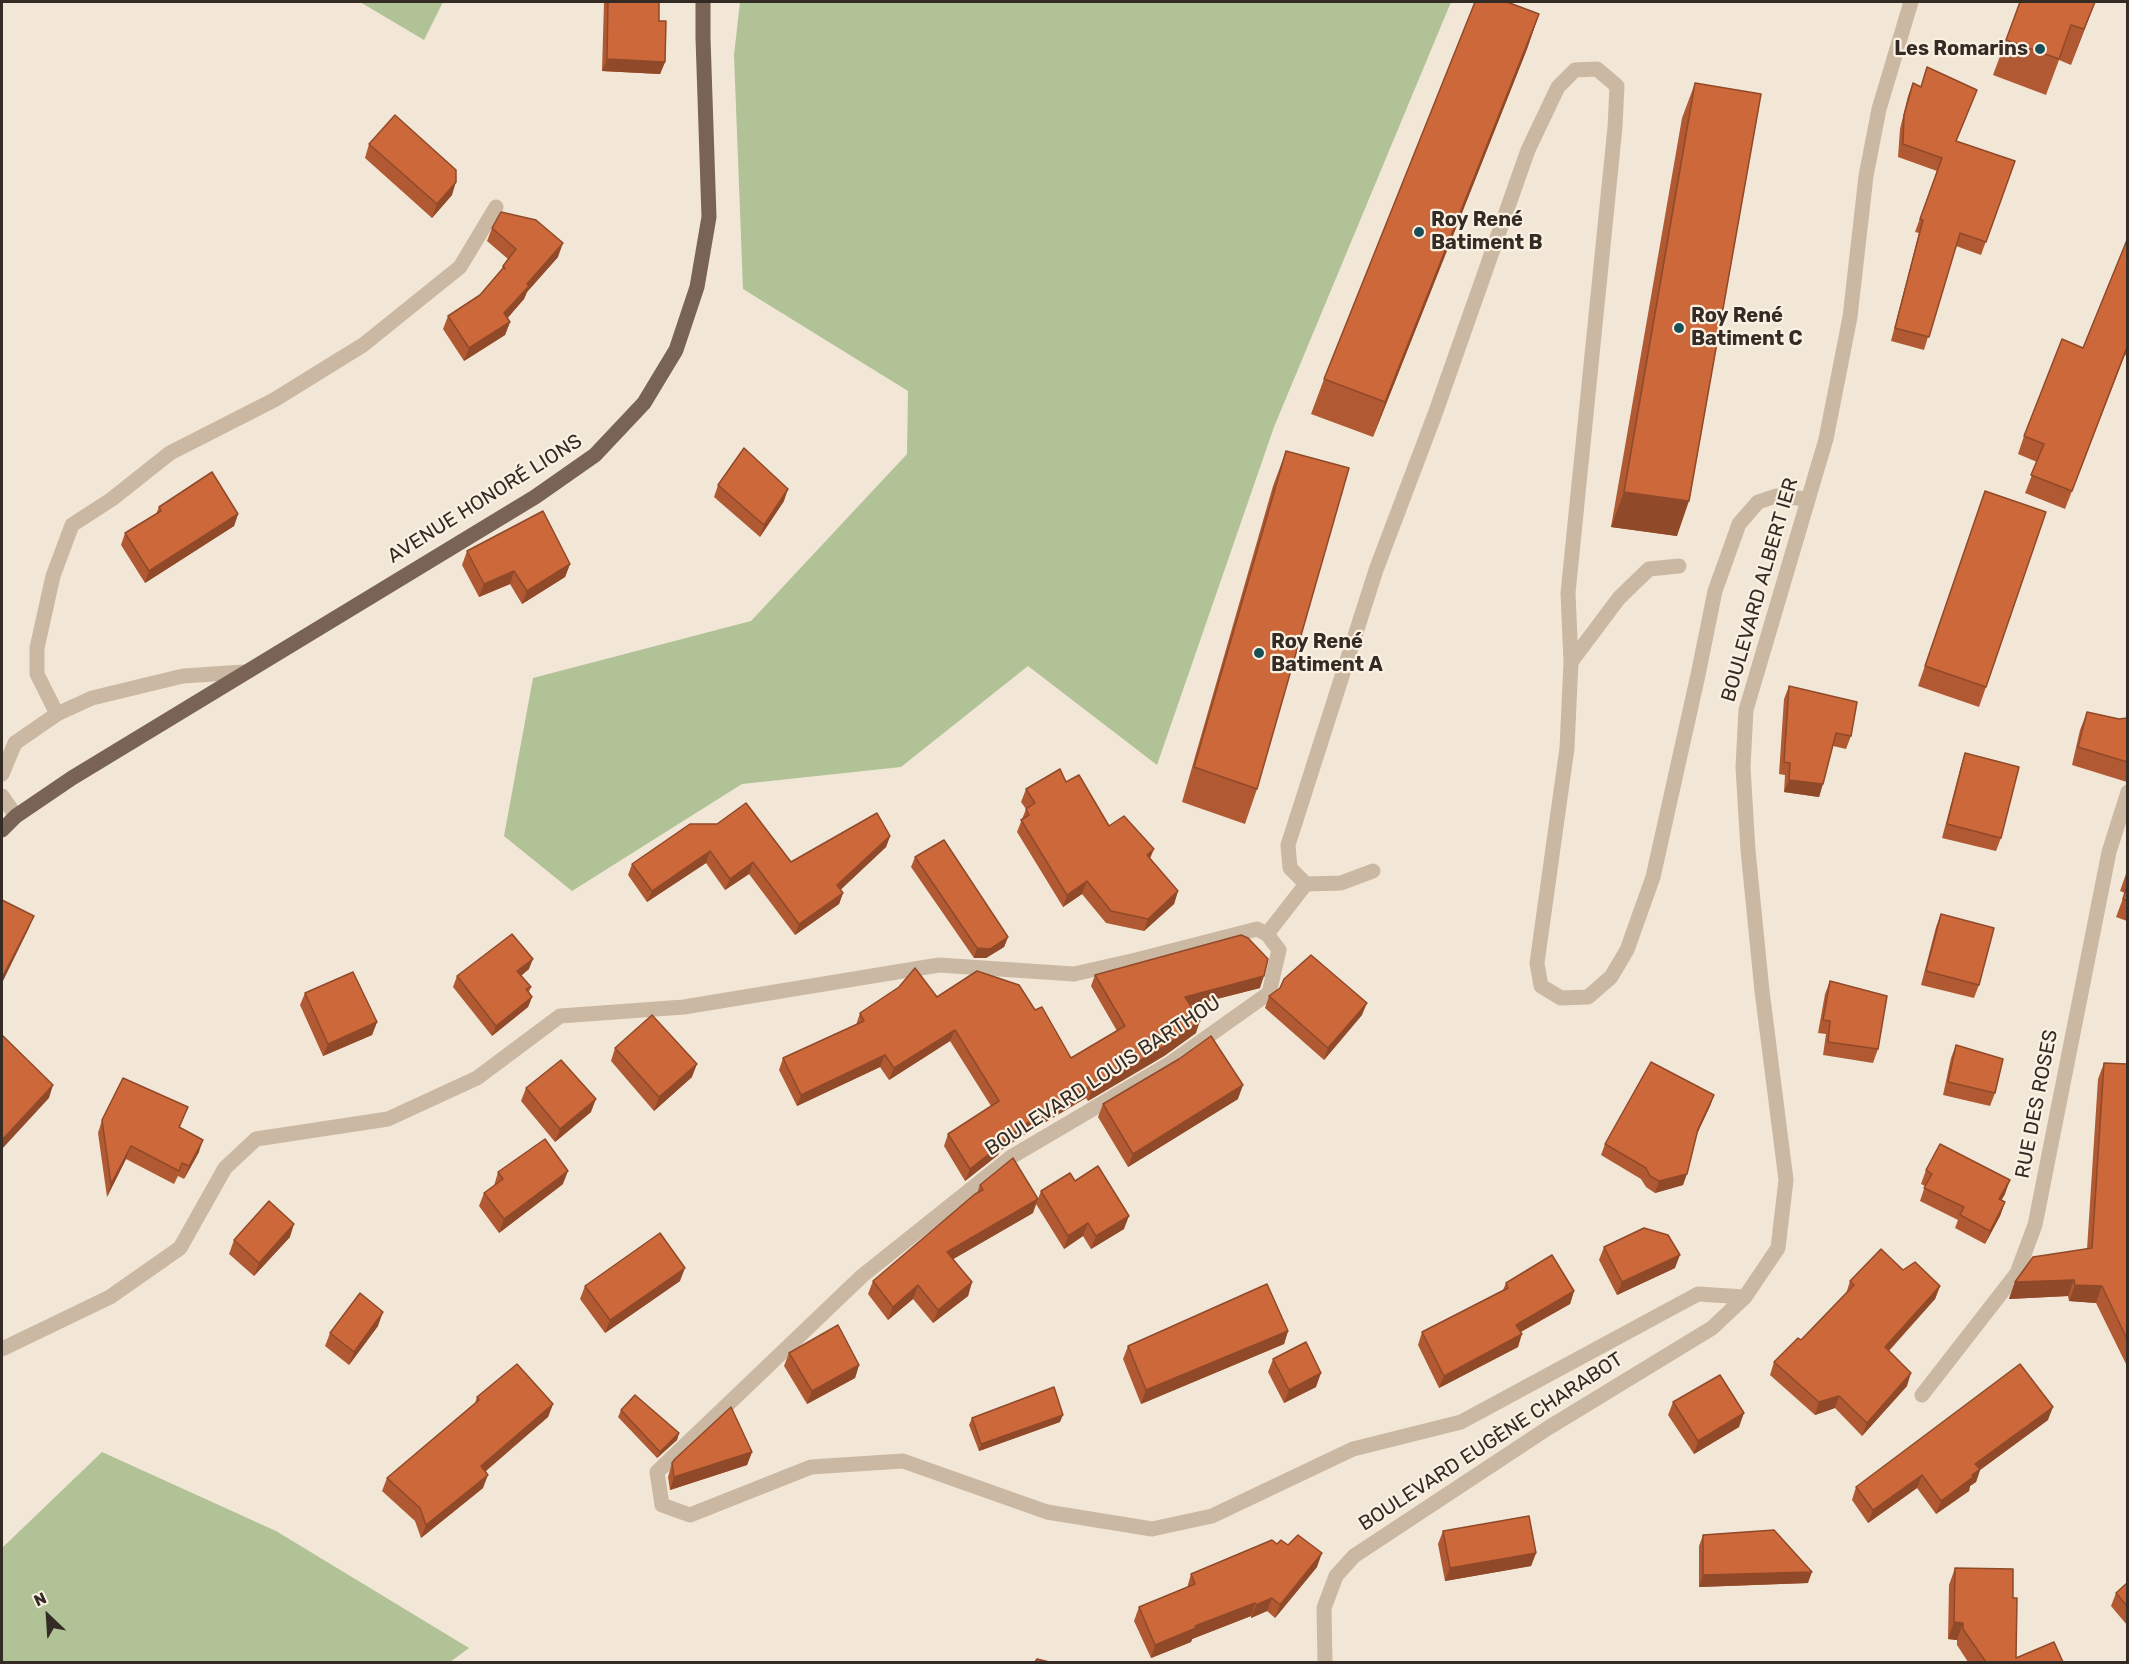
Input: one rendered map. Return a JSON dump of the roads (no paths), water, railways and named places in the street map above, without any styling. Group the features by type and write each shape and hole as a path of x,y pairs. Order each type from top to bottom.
{"main road":[{"name":"AVENUE HONORÉ LIONS","path":"2,830 16,816 72,778 535,497 595,455 644,403 676,350 697,287 709,217 703,2"}],"street":[{"name":"BOULEVARD ALBERT IER","path":"1745,1297 1778,1248 1786,1180 1762,991 1749,850 1743,767 1746,710 1826,439 1850,316 1866,176 1879,109 1911,2"},
{"path":"1373,871 1341,883 1306,884 1290,868 1288,845 1376,570 1435,414 1528,150 1558,87 1575,70 1597,69 1617,86 1615,127 1568,592 1571,662 1567,748 1537,963 1541,986 1561,998 1588,997 1611,977 1628,950 1653,877 1715,591 1739,524 1758,502 1776,496 1808,499"},
{"path":"57,714 37,674 37,648 53,576 72,525 112,499 170,453 274,400 363,345 460,267 496,207"},
{"path":"1571,662 1619,598 1649,569 1679,566"},
{"path":"2,774 15,742 57,714 92,698 183,675 244,672"},
{"name":"RUE DES ROSES","path":"1922,1395 2017,1273 2035,1225 2109,852 2127,792"},
{"path":"2,796 16,816"},
{"path":"2,1348 110,1297 180,1248 225,1168 256,1139 388,1119 477,1078 560,1016 684,1007 939,965 1074,974 1257,929 1268,934 1306,884"},
{"name":"BOULEVARD LOUIS BARTHOU","path":"1268,934 1279,950 1269,993 1169,1064 1011,1157 862,1276 657,1472 662,1505 690,1515 811,1467 903,1461 1047,1512 1152,1529 1212,1516 1353,1449 1461,1422 1698,1294 1745,1297"},
{"name":"BOULEVARD EUGÈNE CHARABOT","path":"1325,1662 1324,1608 1336,1576 1354,1556 1548,1428 1712,1328 1745,1297"}],"place":[{"name":"Les Romarins","path":"2040,49"},
{"name":"Roy René Batiment B","path":"1419,232"},
{"name":"Roy René Batiment C","path":"1679,328"},
{"name":"Roy René Batiment A","path":"1259,653"}]}
